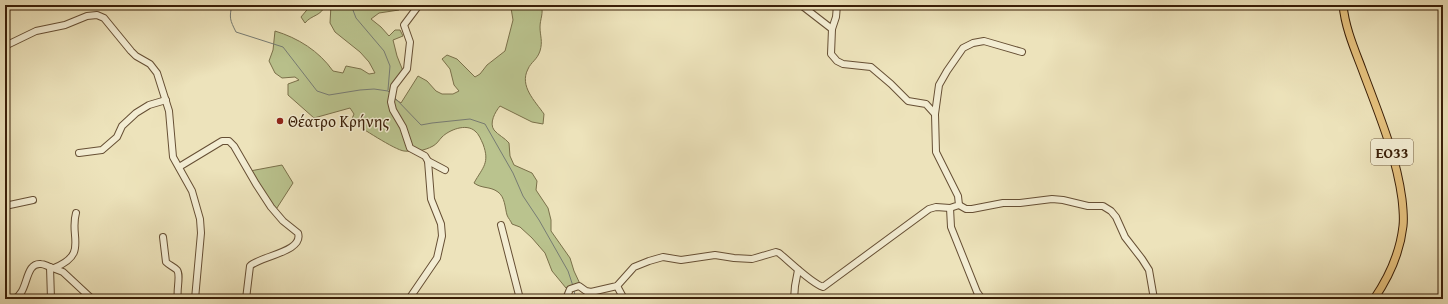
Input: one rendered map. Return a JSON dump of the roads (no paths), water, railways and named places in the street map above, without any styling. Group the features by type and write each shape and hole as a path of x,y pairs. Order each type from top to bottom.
{"main road":[{"name":"ΕΟ33","path":"1343,5 1352,42 1392,150 1399,179 1403,210 1404,225 1398,254 1385,282 1374,299"}],"street":[{"path":"409,299 437,258 442,236 441,224 431,199 428,161 425,156 410,148 403,127 393,110 391,102 394,86 407,69 410,42 404,25 419,5"},
{"path":"801,5 832,29"},
{"path":"837,5 836,17 832,29 831,54 837,61 843,64 871,67 908,101 926,104 934,114"},
{"path":"5,46 36,31 62,26 87,16 97,14 104,18 136,56 150,64 157,73 169,111 172,151 175,162 192,191 199,213 201,227 195,299"},
{"path":"959,205 958,196 936,152 934,114 939,86 947,71 963,48 973,43 984,41 1022,52"},
{"path":"79,153 102,150 117,137 122,126 136,113 149,105 166,100"},
{"path":"179,167 222,141 229,141 234,146 271,206 283,221 298,233 298,242 291,248 256,262 250,266 246,299"},
{"path":"428,161 445,170"},
{"path":"566,299 574,287 581,287 586,291 591,292 617,286 634,267 663,257 681,260 715,255 752,259 776,252 819,286 825,287 929,209 936,207 950,208 959,205 966,209 972,209 1003,203 1020,203 1052,199 1088,206 1103,206 1110,211 1116,217 1125,237 1142,259 1148,270 1154,299"},
{"path":"5,206 33,200"},
{"path":"950,208 949,218 954,236 964,256 977,292 982,299"},
{"path":"52,267 64,263 74,251 76,237 76,213"},
{"path":"501,225 520,299"},
{"path":"163,237 166,262 177,270 178,274 178,299"},
{"path":"14,299 22,293 29,272 33,266 41,264 63,272 92,299"},
{"path":"51,299 52,267"},
{"path":"794,299 798,270"},
{"path":"617,286 624,299"}],"waterway":[{"path":"171,5 176,8 182,5"},
{"path":"232,5 231,19 232,25 236,32 283,47 317,91 329,95 374,89 389,92"},
{"path":"351,5 356,18 384,51 390,66 388,90"},
{"path":"394,97 421,125 470,119 485,124 513,173 523,196 539,220 568,271 573,286"},
{"path":"574,291 576,299"}],"place":[{"name":"Θέατρο Κρήνης","path":"280,121"}]}
